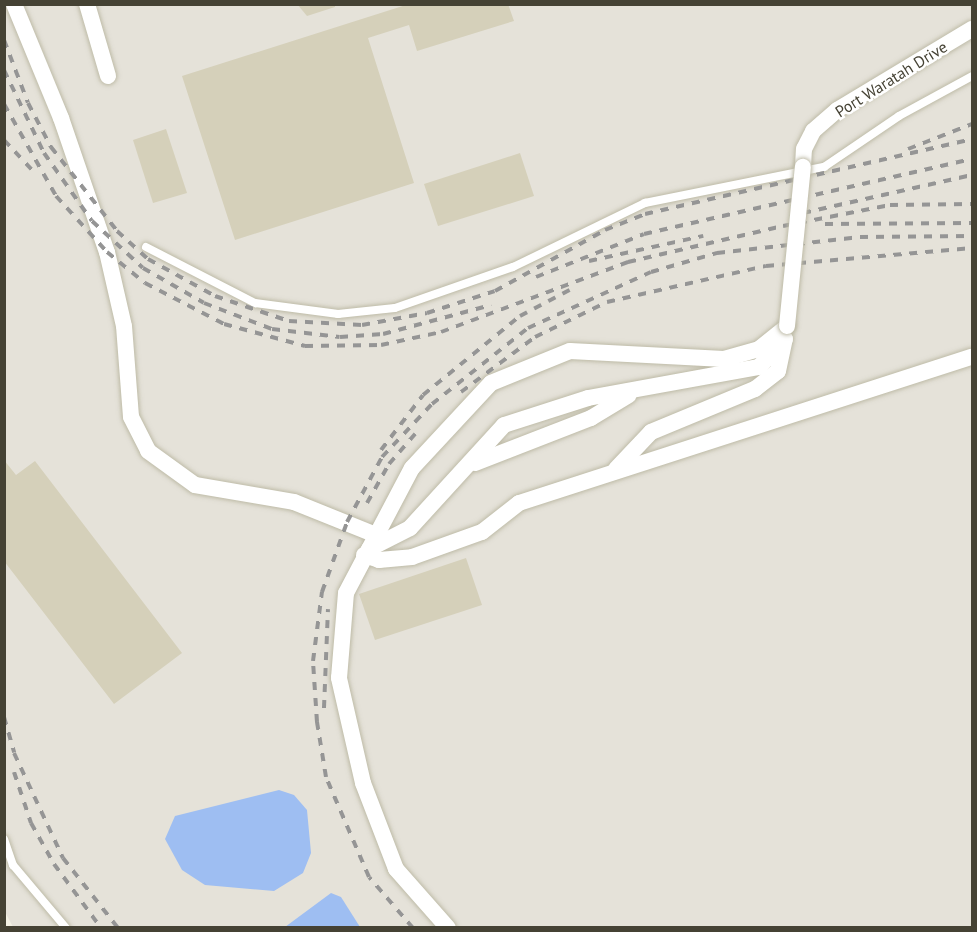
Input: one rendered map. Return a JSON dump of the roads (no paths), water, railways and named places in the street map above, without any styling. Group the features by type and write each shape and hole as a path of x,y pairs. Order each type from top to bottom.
{"street":[{"path":"87,4 108,76"},
{"path":"20,8 107,252 124,326 131,417 148,451 195,485 294,502 369,546 379,560 412,557 482,532 519,502 616,469 972,357"},
{"name":"Port Waratah Drive","path":"616,469 651,432 755,389 778,371 786,333 804,149 813,131 837,110 972,29"},
{"path":"369,546 410,528 466,466 520,441 591,418 637,389 759,367 786,333"},
{"path":"448,927 396,869 360,771 339,678 346,593 412,468 491,383 570,351 724,359 759,349 786,333"}],"lane":[{"path":"146,247 255,303 338,314 395,308 513,267 645,203 824,167 899,117 972,76"},
{"path":"4,839 13,866 66,927"}],"water":[{"path":"279,790 294,795 307,810 311,853 303,873 274,891 205,885 182,870 165,839 175,816"},
{"path":"331,893 341,897 360,927 285,927"}],"railway":[{"path":"4,40 28,103 51,147 117,231 148,259 215,296 289,321 362,325 427,313 495,291 605,230 645,214 972,139"},
{"path":"4,70 44,153 92,221 143,268 204,303 272,329 340,337 383,334 491,305"},
{"path":"4,104 56,196 107,252 145,283 224,324 305,346 381,345 441,332 628,262 783,226 890,205 972,204"},
{"path":"908,149 972,124"},
{"path":"4,140 35,173"},
{"path":"536,277 644,234 972,159"},
{"path":"803,213 972,175"},
{"path":"825,224 972,223"},
{"path":"589,261 703,236"},
{"path":"413,928 369,877 326,777 317,722 313,661 322,592 347,522 382,457 432,404 528,328 651,272 717,253 860,237 972,236"},
{"path":"461,392 535,337 607,302 766,266 972,248"},
{"path":"381,450 423,395 520,316 577,286"},
{"path":"367,503 389,464 415,434"},
{"path":"324,708 328,609"},
{"path":"4,717 14,753 63,858 118,928"},
{"path":"14,772 31,823 54,864 101,928"}]}
